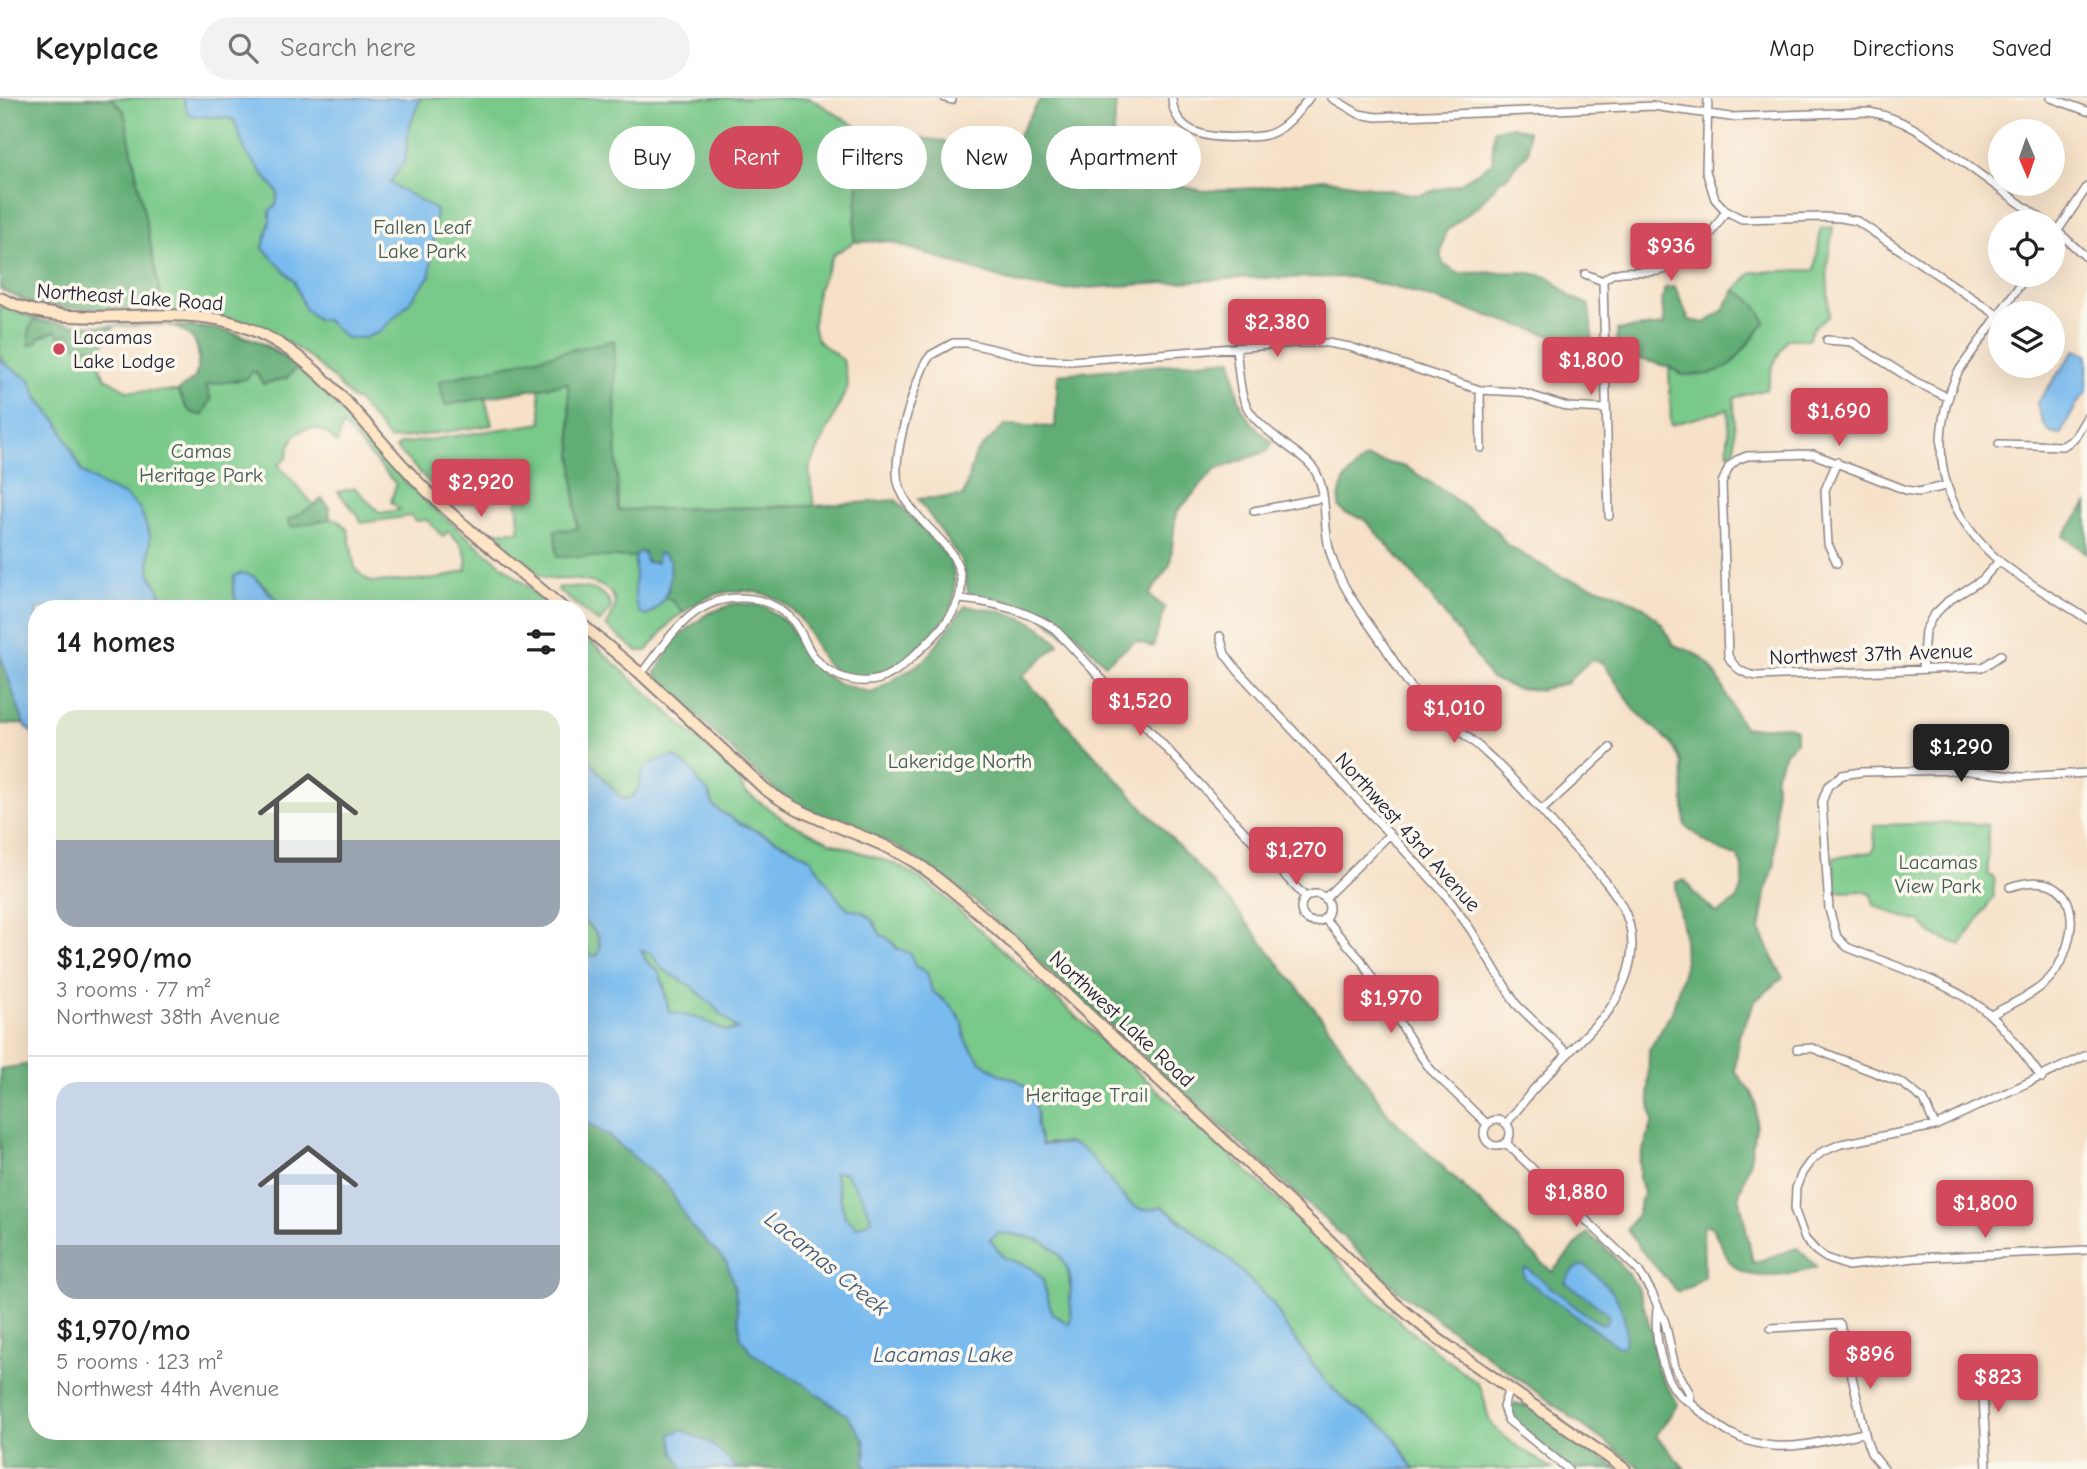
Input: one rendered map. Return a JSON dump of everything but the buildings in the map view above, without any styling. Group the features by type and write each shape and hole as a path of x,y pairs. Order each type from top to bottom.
{"main road":[{"name":"Northeast Lake Road","path":"0,298 29,310 49,314 187,316 215,319 239,325 281,344 303,360 336,391 427,491 554,600"},
{"name":"Northwest Lake Road","path":"588,630 784,803 802,813 887,845 932,873 975,909 1108,1032 1391,1300 1438,1339 1625,1469"}],"street":[{"path":"1172,98 1177,116 1188,129 1201,136 1216,139 1256,137 1273,133 1309,98"},
{"path":"1332,98 1359,114 1376,117 1653,106 1730,117 1869,112 1885,114 1905,122 1927,136 2029,210"},
{"path":"1707,98 1706,172 1715,199 1726,211 1742,219 1841,218 1857,221 1988,309"},
{"path":"2051,98 2087,111"},
{"path":"2065,217 2087,187"},
{"path":"1609,516 1603,281 1611,274 1656,271 1680,264 1697,251 1726,211"},
{"path":"2065,241 2087,258"},
{"path":"1585,274 1603,281"},
{"path":"1988,330 1958,372 1947,397 1941,446 1946,486 1965,523 1999,561 2087,619"},
{"path":"1827,340 1852,342 1916,382 1947,397"},
{"path":"640,674 692,614 711,603 738,597 758,600 785,614 797,625 814,656 833,673 855,681 877,679 892,674 934,637 953,614 960,599 957,565 948,549 908,504 897,472 899,447 920,372 938,351 953,343 967,343 1035,359 1070,361 1316,342 1339,344 1480,390 1520,392 1568,408 1605,410"},
{"path":"1236,348 1240,387 1246,408 1260,425 1310,464 1317,475 1329,548 1337,572 1410,685 1425,703 1485,751 1542,810 1608,885 1621,904 1630,926 1631,956 1628,973 1617,1000 1506,1124"},
{"path":"1480,390 1481,449"},
{"path":"1999,443 2063,446 2074,439 2087,417"},
{"name":"Northwest 37th Avenue","path":"1836,462 1813,454 1747,456 1729,467 1722,483 1727,645 1728,656 1739,670 1757,676 1983,667 2001,655"},
{"path":"1837,564 1828,544 1825,490 1836,462 1906,490 1918,492 1946,486"},
{"path":"1254,511 1322,498"},
{"path":"1922,670 1925,631 1933,616 1948,601 1982,580 1999,561"},
{"path":"960,599 1031,614 1055,629 1306,897"},
{"name":"Northwest 43rd Avenue","path":"1220,636 1225,654 1238,671 1454,905 1516,1004 1567,1053"},
{"path":"1542,810 1610,748"},
{"path":"2042,1078 1991,1015 1972,1001 1847,947 1837,937 1829,909 1822,802 1828,786 1842,775 1861,772 1960,770 2021,777 2087,772"},
{"path":"1325,898 1390,834"},
{"path":"1991,1015 2041,987 2060,962 2073,930 2072,914 2066,898 2055,888 2029,881 2010,887"},
{"path":"1317,894 1325,898 1329,907 1324,918 1313,922 1303,916 1301,906 1306,897 1317,894"},
{"path":"1324,918 1362,960 1431,1070 1488,1125"},
{"path":"1797,1049 1812,1048 1902,1083 1924,1100 1935,1126"},
{"path":"2087,1055 1935,1126 1842,1144 1822,1152 1802,1173 1796,1188 1795,1211 1805,1238 1816,1251 1826,1258 1849,1266 1915,1258 2087,1250"},
{"path":"1496,1120 1506,1124 1510,1135 1506,1143 1496,1147 1488,1143 1484,1133 1488,1125 1496,1120"},
{"path":"1506,1143 1639,1270 1651,1290 1657,1309 1655,1326 1665,1367 1681,1397 1718,1427 1742,1438 1771,1446 1800,1446 1865,1433"},
{"path":"1770,1328 1840,1324 1871,1453 1884,1469"},
{"path":"1977,1368 1982,1378 1987,1469"},
{"path":"1509,1389 1503,1407 1508,1420 1568,1469"}],"green space":[{"path":"0,98 111,98 124,111 163,309 70,308 31,303 0,289"},
{"name":"Fallen Leaf Lake Park","path":"111,98 810,98 856,126 817,126 817,189 858,189 854,242 833,255 817,292 813,325 817,340 843,360 848,386 809,469 814,506 618,510 613,341 445,405 485,398 492,425 390,440 358,401 352,399 311,358 290,344 268,332 220,316 163,309 124,111"},
{"path":"1041,98 1116,98 1114,126 1046,126 1046,189 1202,191 1255,188 1323,179 1418,195 1459,184 1492,163 1494,130 1512,126 1528,131 1529,151 1480,204 1446,231 1441,253 1443,264 1458,273 1525,272 1549,277 1571,297 1589,305 1593,344 1550,335 1405,290 1350,277 1240,278 1058,290 1015,283 888,241 854,242 858,189 927,189 927,139 941,141 941,189 1032,189 1032,126 1024,126"},
{"path":"1833,227 1827,266 1829,316 1813,328 1808,339 1787,339 1772,367 1767,389 1734,398 1735,449 1728,453 1728,409 1671,425 1669,367 1684,375 1711,374 1730,366 1758,332 1749,298 1735,290 1752,272 1815,270 1821,228"},
{"path":"1675,287 1689,320 1705,323 1722,311 1735,290 1753,303 1765,322 1730,366 1711,374 1684,375 1669,367 1618,353 1617,330 1664,325 1662,300 1665,288"},
{"name":"Camas Heritage Park","path":"0,305 55,323 119,326 114,326 112,334 101,346 101,370 106,378 128,391 178,391 195,378 198,358 196,344 188,334 163,325 231,332 255,340 275,350 311,379 409,485 544,600 277,600 256,579 242,575 234,576 236,600 164,600 149,572 150,536 126,496 103,486 82,472 58,422 38,399 30,380 6,365 0,357","holes":["343,425 396,484 391,502 400,510 380,513 355,488 338,492 358,515 361,523 411,516 415,521 427,520 443,537 448,531 465,553 466,570 438,579 372,582 355,568 348,530 337,519 330,519 329,507 322,499 315,505 311,502 278,465 287,458 293,439 305,429 320,430 337,443"]},
{"path":"34,320 113,329 100,349 83,347 82,344 77,346 69,333 59,337 56,331 29,345 29,329"},
{"path":"176,326 218,329 257,341 298,367 287,378 263,384 253,371 246,379 206,385 211,399 203,415 197,415 187,408 178,391 195,378 199,350 194,340"},
{"path":"614,340 618,510 814,506 896,500 949,558 953,571 955,591 950,610 924,643 887,673 866,678 850,677 839,673 823,660 797,615 771,596 756,592 726,592 696,604 683,613 673,601 664,598 669,589 657,563 646,562 643,552 637,553 635,557 557,557 555,530 577,529 568,383 445,405 439,381"},
{"path":"1232,359 1238,397 1246,415 1272,442 1268,451 1215,470 1176,513 1170,565 1149,595 1165,608 1153,647 1136,641 1105,664 1073,631 1066,636 1037,612 997,599 969,596 961,560 918,499 963,496 976,453 1005,425 1055,427 1058,374"},
{"path":"568,383 577,530 620,556 635,557 635,599 650,614 664,598 673,601 683,613 672,620 647,651 637,651 606,626 615,603 606,589 576,580 545,578 490,537 487,532 520,531 516,495 452,506 396,448 401,444 542,423 539,388"},
{"path":"1366,458 1406,467 1495,529 1507,545 1562,577 1615,593 1644,607 1663,625 1673,645 1690,651 1712,668 1745,728 1788,726 1796,730 1796,742 1786,751 1776,773 1775,865 1767,888 1760,930 1783,978 1755,1001 1739,1035 1735,1071 1752,1093 1756,1103 1756,1123 1750,1160 1739,1195 1753,1263 1797,1248 1817,1267 1783,1275 1757,1276 1745,1273 1728,1259 1709,1225 1703,1227 1704,1277 1678,1292 1640,1249 1627,1229 1637,1214 1643,1193 1639,1179 1639,1162 1653,1121 1648,1092 1649,1050 1672,1012 1685,966 1684,935 1676,882 1685,880 1693,892 1716,913 1732,903 1741,890 1743,874 1738,856 1709,844 1685,825 1682,763 1671,743 1635,710 1603,663 1591,660 1566,683 1540,690 1514,688 1490,678 1474,653 1391,549 1363,518 1345,513 1339,507 1343,484"},
{"path":"322,499 329,507 330,519 291,527 288,520"},
{"path":"2087,504 2087,553 2063,536"},
{"path":"559,587 598,591 605,595 611,609 599,623 588,614 588,600 570,600 558,590"},
{"name":"Lakeridge North","path":"735,603 764,606 788,624 817,670 837,683 872,693 925,660 965,606 1028,620 1049,634 1059,644 1022,676 1231,903 1325,1022 1389,1115 1552,1272 1587,1233 1611,1253 1638,1287 1652,1333 1657,1369 1678,1404 1656,1436 1685,1469 1642,1469 1396,1289 1332,1226 1010,936 976,902 902,849 788,801 748,766 655,674 675,639 707,614"},
{"name":"Heritage Trail","path":"588,639 738,776 744,791 786,821 830,842 895,864 943,896 1258,1181 1407,1328 1478,1384 1488,1416 1495,1427 1509,1440 1552,1469 1413,1469 1388,1430 1353,1407 1327,1383 1288,1330 1273,1304 1231,1261 1162,1206 1151,1211 1139,1211 1102,1171 1067,1143 1048,1143 1042,1146 1037,1128 1036,1108 1017,1080 1001,1075 980,1061 965,1040 963,1023 952,1007 932,991 927,973 915,966 888,938 881,935 872,920 863,912 849,909 838,900 811,859 741,824 714,807 709,793 693,771 643,770 639,786 632,797 623,799 588,759"},
{"path":"0,654 24,724 0,724"},
{"name":"Lacamas View Park","path":"1874,825 1988,825 1988,875 1994,877 1995,882 1994,896 1961,945 1933,935 1921,922 1874,905 1871,894 1861,891 1837,892 1833,858 1872,852 1875,846"},
{"path":"588,925 600,943 598,956 588,953"},
{"path":"641,949 652,954 661,968 694,988 739,1030 725,1031 701,1019 669,1012 660,976 645,959"},
{"path":"28,1064 28,1440 588,1440 588,1124 609,1136 667,1185 692,1227 727,1262 735,1288 741,1338 847,1415 864,1439 864,1462 868,1469 736,1469 674,1452 684,1469 3,1469 0,1447 0,1069"},
{"path":"844,1171 862,1196 873,1220 857,1227 845,1217 834,1172"},
{"path":"997,1233 1039,1241 1058,1254 1069,1277 1069,1325 1052,1313 1042,1278 1030,1267 1004,1258 990,1240"},
{"path":"1515,1403 1533,1408 1618,1469 1570,1469 1509,1418 1510,1407"}],"water":[{"path":"183,98 420,98 409,128 405,160 390,183 436,210 430,275 407,305 380,332 364,338 346,338 326,320 318,320 305,309 294,281 263,248 270,211 276,205 278,192 246,153 234,120 188,114"},
{"path":"2075,350 2087,354 2087,391 2060,435 2051,433 2043,423 2037,403 2055,378 2065,378 2065,364"},
{"path":"0,357 6,365 30,380 38,399 58,422 82,472 103,486 126,496 140,509 150,536 149,572 164,600 28,600 28,729 24,724 0,654"},
{"path":"644,552 646,562 657,563 658,553 670,560 667,592 659,606 646,616 639,612 635,599 635,557 637,553"},
{"path":"242,573 253,576 276,600 236,600 234,576"},
{"name":"Lacamas Lake","path":"674,756 693,771 709,793 714,807 741,824 811,859 839,900 849,909 863,912 872,920 881,935 888,938 897,949 910,953 915,966 927,973 932,991 952,1007 963,1023 965,1040 980,1061 1029,1089 1036,1108 1037,1128 1042,1146 1077,1146 1089,1155 1121,1195 1133,1205 1146,1210 1161,1206 1231,1261 1273,1304 1288,1330 1327,1383 1353,1407 1388,1429 1413,1469 868,1469 864,1462 864,1439 847,1415 752,1353 741,1338 735,1288 727,1263 692,1227 667,1185 609,1136 588,1124 588,953 592,956 598,955 600,943 588,925 588,759 623,799 633,797 643,770 656,761","holes":["641,950 652,954 661,968 694,988 738,1030 725,1031 701,1019 669,1012 660,973 647,962","834,1172 844,1172 862,1196 872,1220 857,1227 845,1217","998,1233 1032,1238 1052,1247 1059,1255 1071,1279 1069,1324 1052,1313 1042,1278 1030,1267 1004,1258 990,1240"]},
{"path":"1585,1265 1610,1289 1619,1305 1626,1335 1622,1347 1525,1279 1523,1272 1528,1269 1602,1325 1607,1323 1609,1317 1605,1311 1565,1282 1573,1271"},
{"path":"682,1430 712,1444 737,1469 684,1469 674,1452 671,1434"}],"place":[{"name":"Lacamas Lake Lodge","path":"59,349"}],"water label":[{"name":"Lacamas Creek","path":"827,1263"}]}
